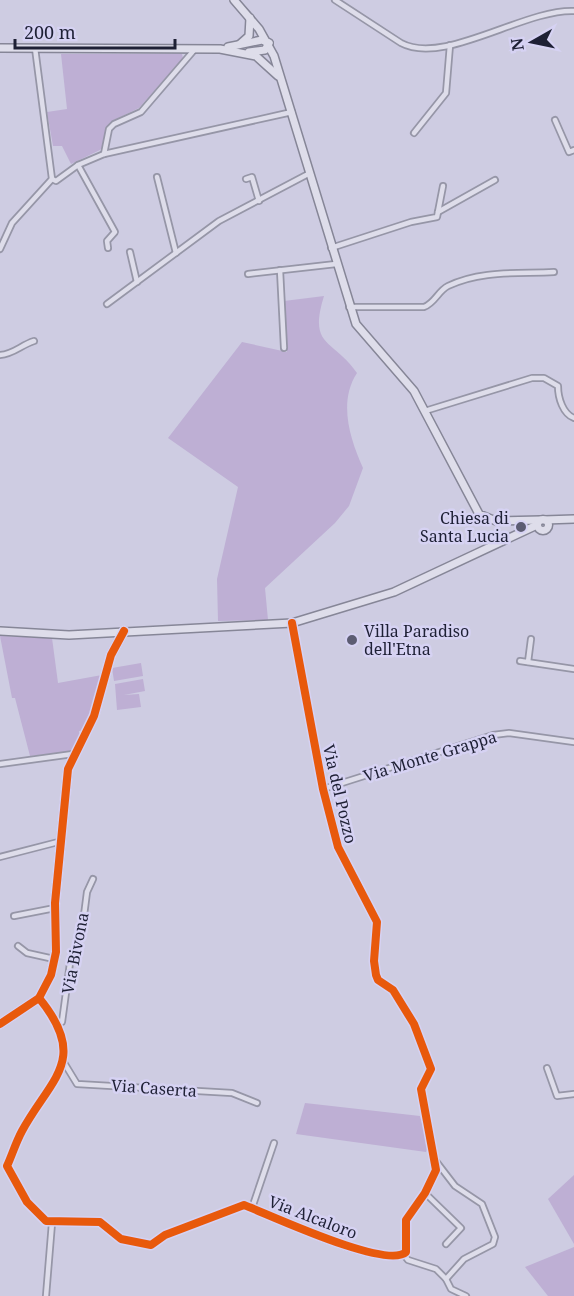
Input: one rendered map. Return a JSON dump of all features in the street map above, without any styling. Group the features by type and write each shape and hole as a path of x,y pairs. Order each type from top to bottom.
{"main road":[{"path":"234,0 269,43 356,324 409,383 479,514 495,521 525,520 541,525"},
{"path":"239,46 249,36 250,18"},
{"path":"220,49 262,40 269,43"},
{"path":"0,48 220,49 247,52 262,51 269,43"},
{"path":"247,52 265,62 283,83"},
{"path":"0,631 69,635 292,622 394,592 541,525 574,519"},
{"path":"0,1024 39,998 45,989 54,959 55,908 66,781 73,754 94,716 111,655 124,632"}],"street":[{"path":"334,0 406,46 450,45 543,14 574,11"},
{"path":"414,133 446,93 450,45"},
{"path":"0,249 12,223 52,179 35,48"},
{"path":"104,154 109,129 114,124 141,112 195,49"},
{"path":"52,179 56,181 78,165 104,154 292,112"},
{"path":"555,120 569,152 574,150"},
{"path":"78,165 114,232 107,241 108,248"},
{"path":"107,304 219,221 310,173"},
{"path":"157,177 176,253"},
{"path":"246,179 252,177 259,201"},
{"path":"438,212 495,180"},
{"path":"331,248 411,222 436,217 443,186"},
{"path":"130,252 137,282"},
{"path":"248,274 336,264"},
{"path":"280,270 284,348"},
{"path":"349,306 424,307 433,302 444,288 479,275 554,272"},
{"path":"0,356 14,353 18,348 34,341"},
{"path":"425,411 532,378 544,378 558,386 559,399 568,415 574,418"},
{"name":"Via del Pozzo","path":"292,622 323,789 338,847 378,922 374,961 376,975 378,980 393,990 414,1024 429,1063 430,1074 421,1089 435,1160 434,1176 406,1220 407,1249 404,1255"},
{"path":"528,662 531,639"},
{"path":"520,661 574,669"},
{"name":"Via Monte Grappa","path":"323,789 493,735 509,734 574,742"},
{"path":"0,764 73,754"},
{"path":"0,857 62,841"},
{"name":"Via Bivona","path":"56,1024 62,1022 70,963 82,931 87,892 93,879"},
{"path":"14,916 55,908"},
{"path":"18,946 27,953 54,959"},
{"path":"39,998 56,1024 62,1039 63,1061 53,1086 22,1131 8,1170 33,1210 52,1223 46,1296"},
{"name":"Via Caserta","path":"63,1061 77,1084 232,1093 257,1103"},
{"path":"547,1068 557,1096 574,1094"},
{"path":"252,1208 274,1143"},
{"path":"435,1160 455,1186 483,1204 495,1237 493,1244 464,1259 446,1279"},
{"path":"425,1193 461,1228 446,1244"},
{"name":"Via Alcaloro","path":"52,1223 100,1222 121,1239 151,1245 165,1235 244,1205 335,1242 380,1255 404,1255"},
{"path":"404,1255 408,1260 436,1269 446,1279 451,1289 466,1296"}],"shaded area":[{"path":"61,54 182,54 183,58 139,108 112,121 107,127 105,143 100,150 71,164 62,146 53,146 47,112 67,109"},
{"path":"324,296 319,325 321,334 357,373 351,384 347,408 350,433 363,468 349,506 335,523 265,588 268,620 218,621 217,579 238,487 168,438 242,342 287,352 284,301"},
{"path":"0,636 52,638 58,683 102,675 95,707 84,731 79,731 80,737 73,751 30,756 15,698 12,698"},
{"path":"141,663 143,676 114,681 112,668"},
{"path":"143,679 145,691 124,695 139,694 141,707 117,710 115,684"},
{"path":"305,1103 420,1116 428,1147 426,1152 296,1134"},
{"path":"574,1175 574,1244 548,1199"},
{"path":"574,1247 574,1296 548,1296 525,1267"}],"cycle path":[{"path":"39,998 54,1019 62,1038 63,1054 60,1068 22,1131 7,1166 27,1202 46,1221 100,1222 121,1239 151,1245 165,1235 244,1205 353,1248 395,1256 406,1252 406,1220 425,1193 436,1170 421,1089 431,1069 414,1024 393,990 378,980 376,975 374,961 377,922 338,847 323,789 292,623"},
{"path":"0,1024 39,998 51,975 56,952 55,903 68,769 94,716 111,655 124,631"}],"place":[{"name":"Chiesa di Santa Lucia","path":"521,527"},
{"name":"Villa Paradiso dell'Etna","path":"352,640"}]}
